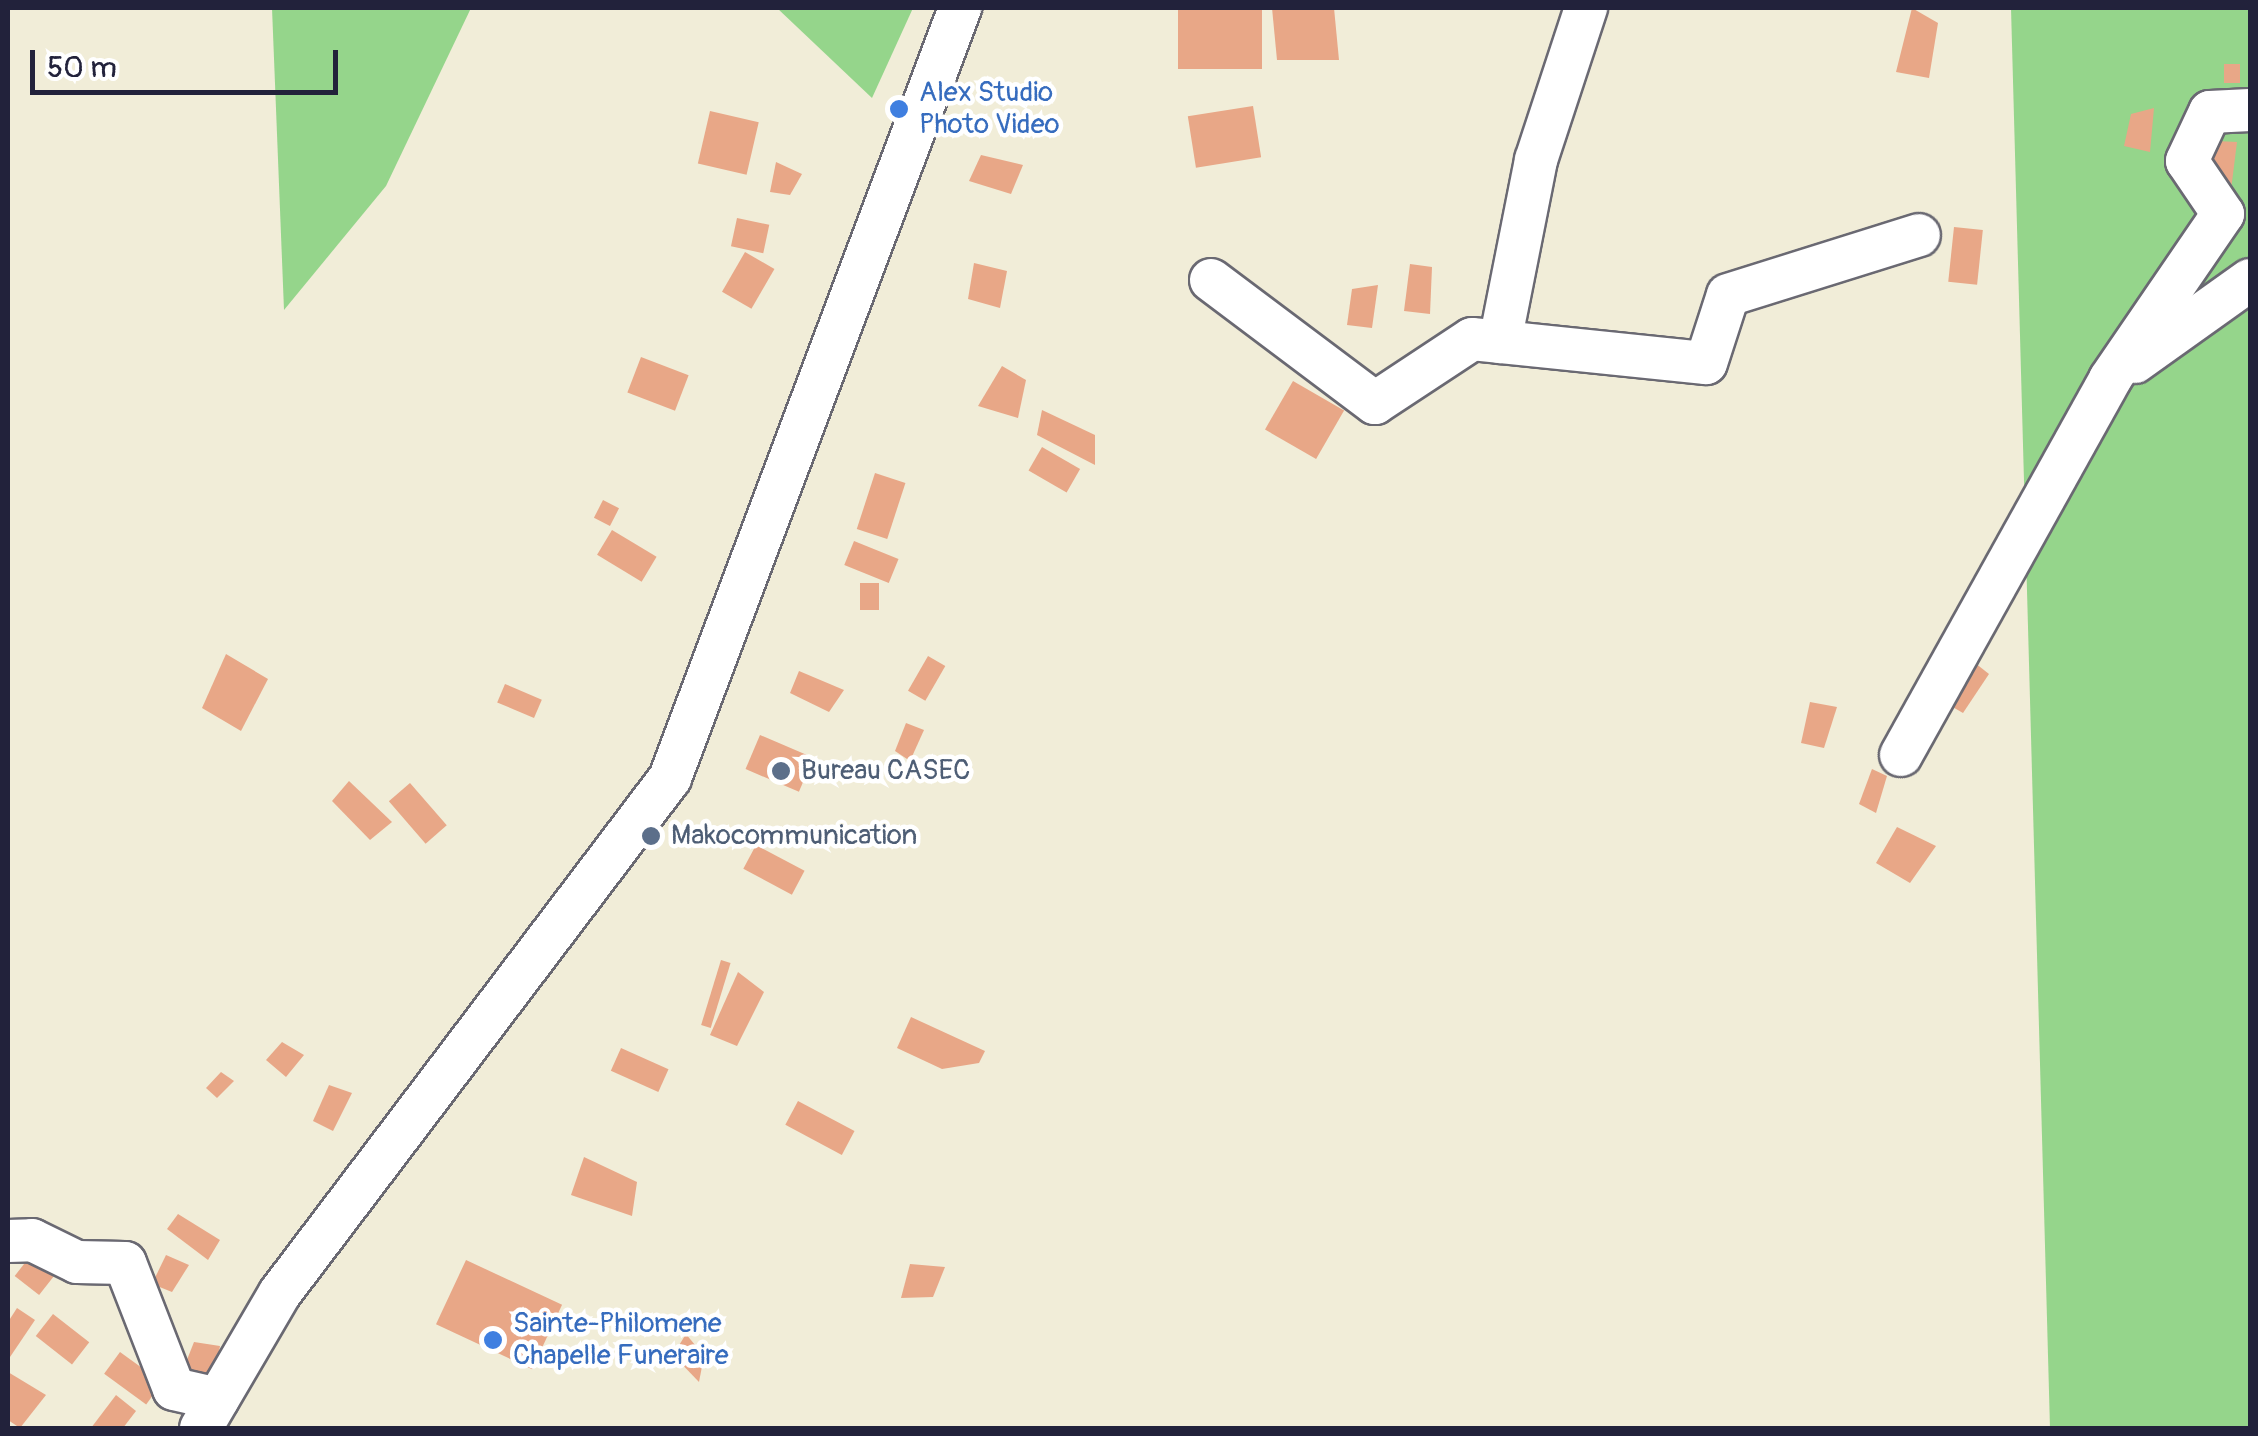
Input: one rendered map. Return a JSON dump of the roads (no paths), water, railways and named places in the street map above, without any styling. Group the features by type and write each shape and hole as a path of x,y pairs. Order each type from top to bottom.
{"street":[{"path":"8,1241 32,1240 77,1262 125,1262 174,1388 210,1414 280,1294 670,778 960,8"},
{"path":"1500,342 1536,160 1586,8"},
{"path":"1901,755 2110,380 2224,214 2187,161 2210,112 2250,110"},
{"path":"1211,280 1374,403 1472,339 1706,363 1728,295 1919,234"},
{"path":"2110,380 2250,280"}],"place":[{"name":"Alex Studio Photo Video","path":"899,109"},
{"name":"Bureau CASEC","path":"781,771"},
{"name":"Makocommunication","path":"651,836"},
{"name":"Sainte-Philomene Chapelle Funeraire","path":"493,1340"}]}
